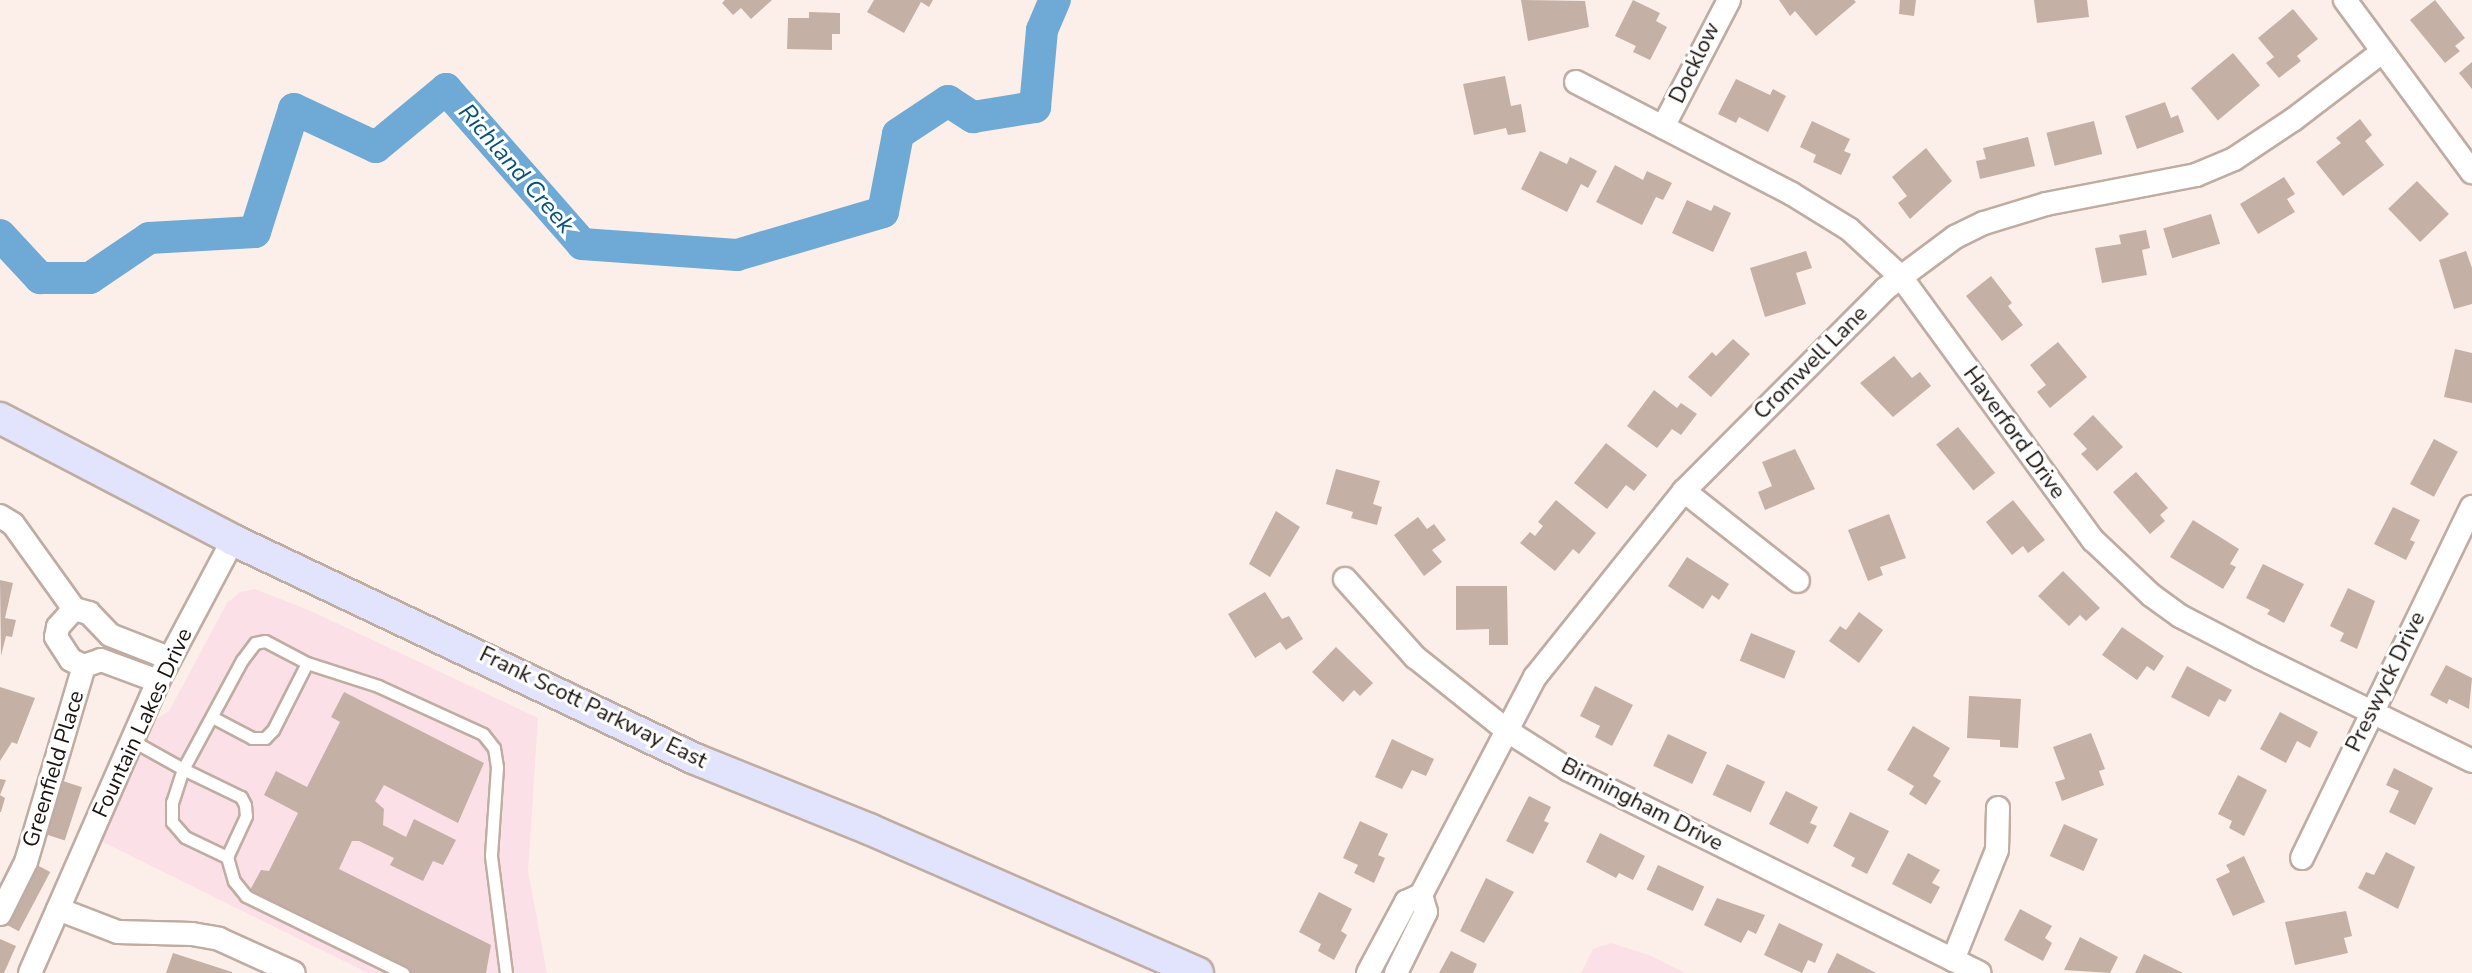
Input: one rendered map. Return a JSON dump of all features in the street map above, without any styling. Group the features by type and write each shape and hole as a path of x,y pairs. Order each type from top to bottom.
{"main road":[{"name":"Frank Scott Parkway East","path":"0,418 233,540 695,759 869,829 1198,973"}],"street":[{"name":"Docklow","path":"1663,127 1729,0"},
{"path":"2345,0 2472,172"},
{"name":"Cromwell Lane","path":"1368,973 1406,902 1421,895 1479,778 1509,732 1535,677 1684,491 1825,347 1901,277 1955,237 1984,223 2046,204 2168,181 2215,168 2294,119 2382,52"},
{"name":"Haverford Drive","path":"1576,82 1738,169 1792,194 1849,229 1901,277 2093,540 2120,569 2180,616 2472,761"},
{"path":"1684,491 1798,581"},
{"name":"Preswyck Drive","path":"2302,858 2472,507"},
{"path":"0,516 13,524 74,609 89,613 110,635 169,658"},
{"name":"Fountain Lakes Drive","path":"30,973 158,681 233,540"},
{"name":"Birmingham Drive","path":"1345,579 1415,657 1509,732 1569,770 1979,973"},
{"name":"Greenfield Place","path":"74,609 58,627 56,637 71,660 84,666 101,660 158,681"},
{"name":"Greenfield Place","path":"0,914 26,862 84,666"},
{"path":"1953,960 1997,850 1998,808"},
{"name":"Cromwell Lane","path":"1396,973 1426,912 1421,895"},
{"path":"58,909 118,932 192,934 219,939 294,973"}],"lane":[{"path":"227,857 185,837 172,822 172,802 183,769 212,717 255,643 265,641 307,663 378,686 483,734 494,748 497,767 491,856 506,973"},
{"path":"212,717 252,738 265,738 273,730 307,663"},
{"path":"133,741 241,797 246,816 227,857 234,881 246,896 403,973"}],"shaded area":[{"path":"255,589 311,611 538,718 528,871 547,973 368,973 101,841 155,720 169,711 227,603 240,592"},
{"path":"1611,943 1649,955 1685,973 1581,973 1593,949"}],"building":[{"path":"725,0 772,0 751,19 741,8 733,15 722,3"},
{"path":"874,0 933,0 929,7 921,2 904,33 867,12"},
{"path":"1521,0 1585,1 1589,27 1528,41"},
{"path":"1633,0 1660,13 1656,21 1667,27 1650,60 1633,52 1636,46 1615,36"},
{"path":"1779,0 1856,2 1816,36 1795,11 1790,16"},
{"path":"1900,0 1916,0 1914,16 1899,14"},
{"path":"2034,0 2087,0 2089,17 2037,23"},
{"path":"2435,0 2465,38 2455,46 2460,51 2445,63 2410,20"},
{"path":"2293,9 2318,39 2297,56 2301,61 2279,78 2266,63 2274,57 2258,38"},
{"path":"809,12 840,13 840,34 832,34 832,50 787,49 788,18 809,18"},
{"path":"2233,53 2260,85 2218,121 2191,88"},
{"path":"2472,62 2472,89 2459,73"},
{"path":"1505,76 1511,106 1521,104 1526,132 1508,135 1506,128 1474,135 1463,84"},
{"path":"1736,79 1770,95 1773,89 1786,96 1768,132 1739,117 1736,123 1718,114"},
{"path":"2165,102 2171,118 2178,115 2184,132 2137,149 2125,116"},
{"path":"2360,119 2372,135 2365,141 2384,165 2343,196 2316,162 2341,143 2336,138"},
{"path":"1812,121 1850,139 1844,151 1851,154 1841,175 1813,162 1816,155 1800,147"},
{"path":"2094,121 2102,154 2055,166 2046,133"},
{"path":"2028,137 2035,166 1980,179 1976,161 1986,159 1983,148"},
{"path":"1926,148 1952,181 1910,219 1898,203 1907,196 1892,177"},
{"path":"1540,151 1567,164 1570,157 1597,171 1588,188 1581,184 1567,212 1521,189"},
{"path":"1615,165 1643,180 1647,171 1672,183 1663,200 1656,197 1642,225 1596,202"},
{"path":"2284,177 2295,194 2287,199 2295,212 2258,234 2240,204"},
{"path":"2417,181 2449,214 2420,242 2388,209"},
{"path":"1687,200 1711,211 1714,205 1731,213 1713,252 1672,233"},
{"path":"2211,214 2220,244 2172,258 2163,229"},
{"path":"2146,230 2150,248 2142,250 2147,275 2102,283 2095,248 2121,244 2119,235"},
{"path":"1806,251 1812,268 1796,273 1806,304 1765,317 1750,268"},
{"path":"2466,251 2472,268 2472,304 2454,309 2439,260"},
{"path":"1991,276 2012,303 2008,306 2023,325 2002,341 1966,296"},
{"path":"1733,339 1750,354 1711,397 1688,377 1712,352 1716,356"},
{"path":"2058,342 2087,377 2050,408 2037,392 2046,385 2030,365"},
{"path":"2455,349 2472,353 2472,403 2444,397"},
{"path":"1894,356 1912,378 1920,372 1931,386 1893,417 1860,383"},
{"path":"1654,390 1677,408 1681,403 1697,414 1681,435 1672,429 1657,448 1627,426"},
{"path":"2093,415 2123,447 2097,471 2081,454 2087,449 2073,434"},
{"path":"1958,427 1995,473 1973,490 1936,445"},
{"path":"2434,439 2458,452 2434,497 2410,484"},
{"path":"1606,443 1647,475 1634,491 1626,485 1607,509 1574,483"},
{"path":"1795,449 1815,489 1765,510 1758,492 1772,486 1762,462"},
{"path":"1336,469 1380,481 1373,504 1382,507 1377,525 1351,518 1353,512 1326,504"},
{"path":"2136,472 2168,508 2160,515 2165,521 2150,534 2113,492"},
{"path":"1556,500 1596,533 1579,554 1573,549 1555,571 1520,543 1530,532 1535,536 1543,526 1538,522"},
{"path":"2013,500 2045,540 2028,553 2023,546 2012,555 1986,522"},
{"path":"2393,507 2420,520 2410,540 2415,542 2406,560 2374,544"},
{"path":"1276,511 1300,527 1270,577 1249,564"},
{"path":"1889,514 1906,558 1880,567 1883,575 1868,581 1848,530"},
{"path":"1418,517 1427,529 1434,524 1446,540 1432,550 1442,562 1424,576 1394,535"},
{"path":"2193,520 2239,549 2230,564 2236,567 2223,589 2170,557"},
{"path":"1687,557 1729,584 1719,600 1712,595 1703,609 1668,586"},
{"path":"2263,564 2304,584 2284,623 2267,614 2270,610 2246,598"},
{"path":"2063,571 2100,608 2086,621 2080,615 2069,626 2038,596"},
{"path":"0,580 13,583 5,618 16,620 12,637 6,636 1,656"},
{"path":"1456,586 1507,586 1508,645 1489,645 1489,629 1456,630"},
{"path":"2348,588 2375,601 2357,649 2340,641 2344,633 2330,626"},
{"path":"1265,592 1282,619 1289,616 1303,639 1286,650 1280,642 1255,658 1228,614"},
{"path":"1859,612 1883,630 1859,663 1829,641 1840,626 1846,630"},
{"path":"2122,627 2164,656 2154,671 2147,666 2137,680 2102,655"},
{"path":"1751,633 1796,651 1784,679 1740,661"},
{"path":"1336,647 1373,683 1360,696 1354,690 1343,702 1312,672"},
{"path":"2446,665 2472,678 2469,709 2449,699 2447,704 2430,695"},
{"path":"2187,666 2232,690 2225,702 2219,699 2209,717 2171,697"},
{"path":"1595,686 1633,705 1612,746 1595,737 1600,726 1580,716"},
{"path":"0,687 35,698 17,744 12,742 0,761"},
{"path":"344,692 484,763 458,823 384,785 375,801 384,809 383,825 406,837 414,819 456,840 443,865 433,861 423,881 390,865 394,858 359,841 352,841 339,869 491,945 486,973 410,973 249,892 261,870 269,871 298,813 264,795 276,771 307,787 340,722 331,717"},
{"path":"1969,696 2021,699 2018,748 2000,747 2000,740 1967,738"},
{"path":"2280,712 2318,732 2310,748 2297,741 2286,763 2260,749"},
{"path":"1913,726 1950,748 1933,776 1941,781 1926,805 1909,794 1914,786 1887,770"},
{"path":"2091,733 2105,769 2099,771 2104,785 2062,801 2055,782 2065,779 2053,747"},
{"path":"1668,734 1707,752 1692,784 1653,766"},
{"path":"1392,739 1434,759 1426,776 1412,770 1402,789 1375,777"},
{"path":"1727,764 1765,782 1751,813 1713,795"},
{"path":"2394,768 2433,788 2415,825 2389,812 2399,791 2386,785"},
{"path":"2238,775 2267,790 2244,836 2229,828 2232,821 2218,814"},
{"path":"0,779 6,780 0,795"},
{"path":"63,781 82,787 65,840 46,834"},
{"path":"1786,791 1818,807 1810,823 1817,826 1808,844 1769,824"},
{"path":"0,795 5,798 1,812 0,812"},
{"path":"1529,796 1551,807 1544,821 1549,823 1533,854 1506,841"},
{"path":"1850,812 1889,831 1867,874 1851,866 1855,858 1833,846"},
{"path":"1360,821 1388,834 1378,855 1385,858 1374,883 1354,873 1358,865 1343,858"},
{"path":"2064,824 2098,839 2084,871 2050,856"},
{"path":"1600,833 1645,856 1633,880 1619,873 1616,878 1586,862"},
{"path":"2386,852 2415,867 2398,909 2358,888 2366,872 2374,875"},
{"path":"1908,853 1940,870 1932,883 1940,887 1931,904 1892,884"},
{"path":"2244,856 2265,902 2233,916 2216,879 2230,872 2226,865"},
{"path":"37,865 50,872 19,931 6,924"},
{"path":"1658,865 1704,887 1693,911 1647,889"},
{"path":"1486,878 1514,892 1484,943 1460,931"},
{"path":"1319,892 1352,909 1341,931 1347,935 1334,960 1318,951 1321,944 1299,932"},
{"path":"1717,898 1765,915 1756,934 1748,930 1741,943 1704,925"},
{"path":"2020,909 2052,926 2045,938 2052,943 2043,961 2004,940"},
{"path":"2346,911 2352,936 2344,938 2348,953 2295,965 2285,922"},
{"path":"1779,923 1823,944 1815,963 1808,960 1802,973 1764,955"},
{"path":"2080,937 2118,957 2110,973 2064,970"},
{"path":"0,939 16,946 4,973 0,973"},
{"path":"1451,951 1477,964 1473,973 1439,973"},
{"path":"173,953 232,972 232,973 166,973"},
{"path":"1837,953 1876,973 1827,973"},
{"path":"2144,954 2183,973 2135,973"}],"waterway":[{"name":"Richland Creek","path":"0,235 40,278 90,278 149,238 255,232 294,109 376,147 446,89 582,244 737,255 883,212 898,134 948,101 973,117 1035,107 1042,30 1055,0"}]}
